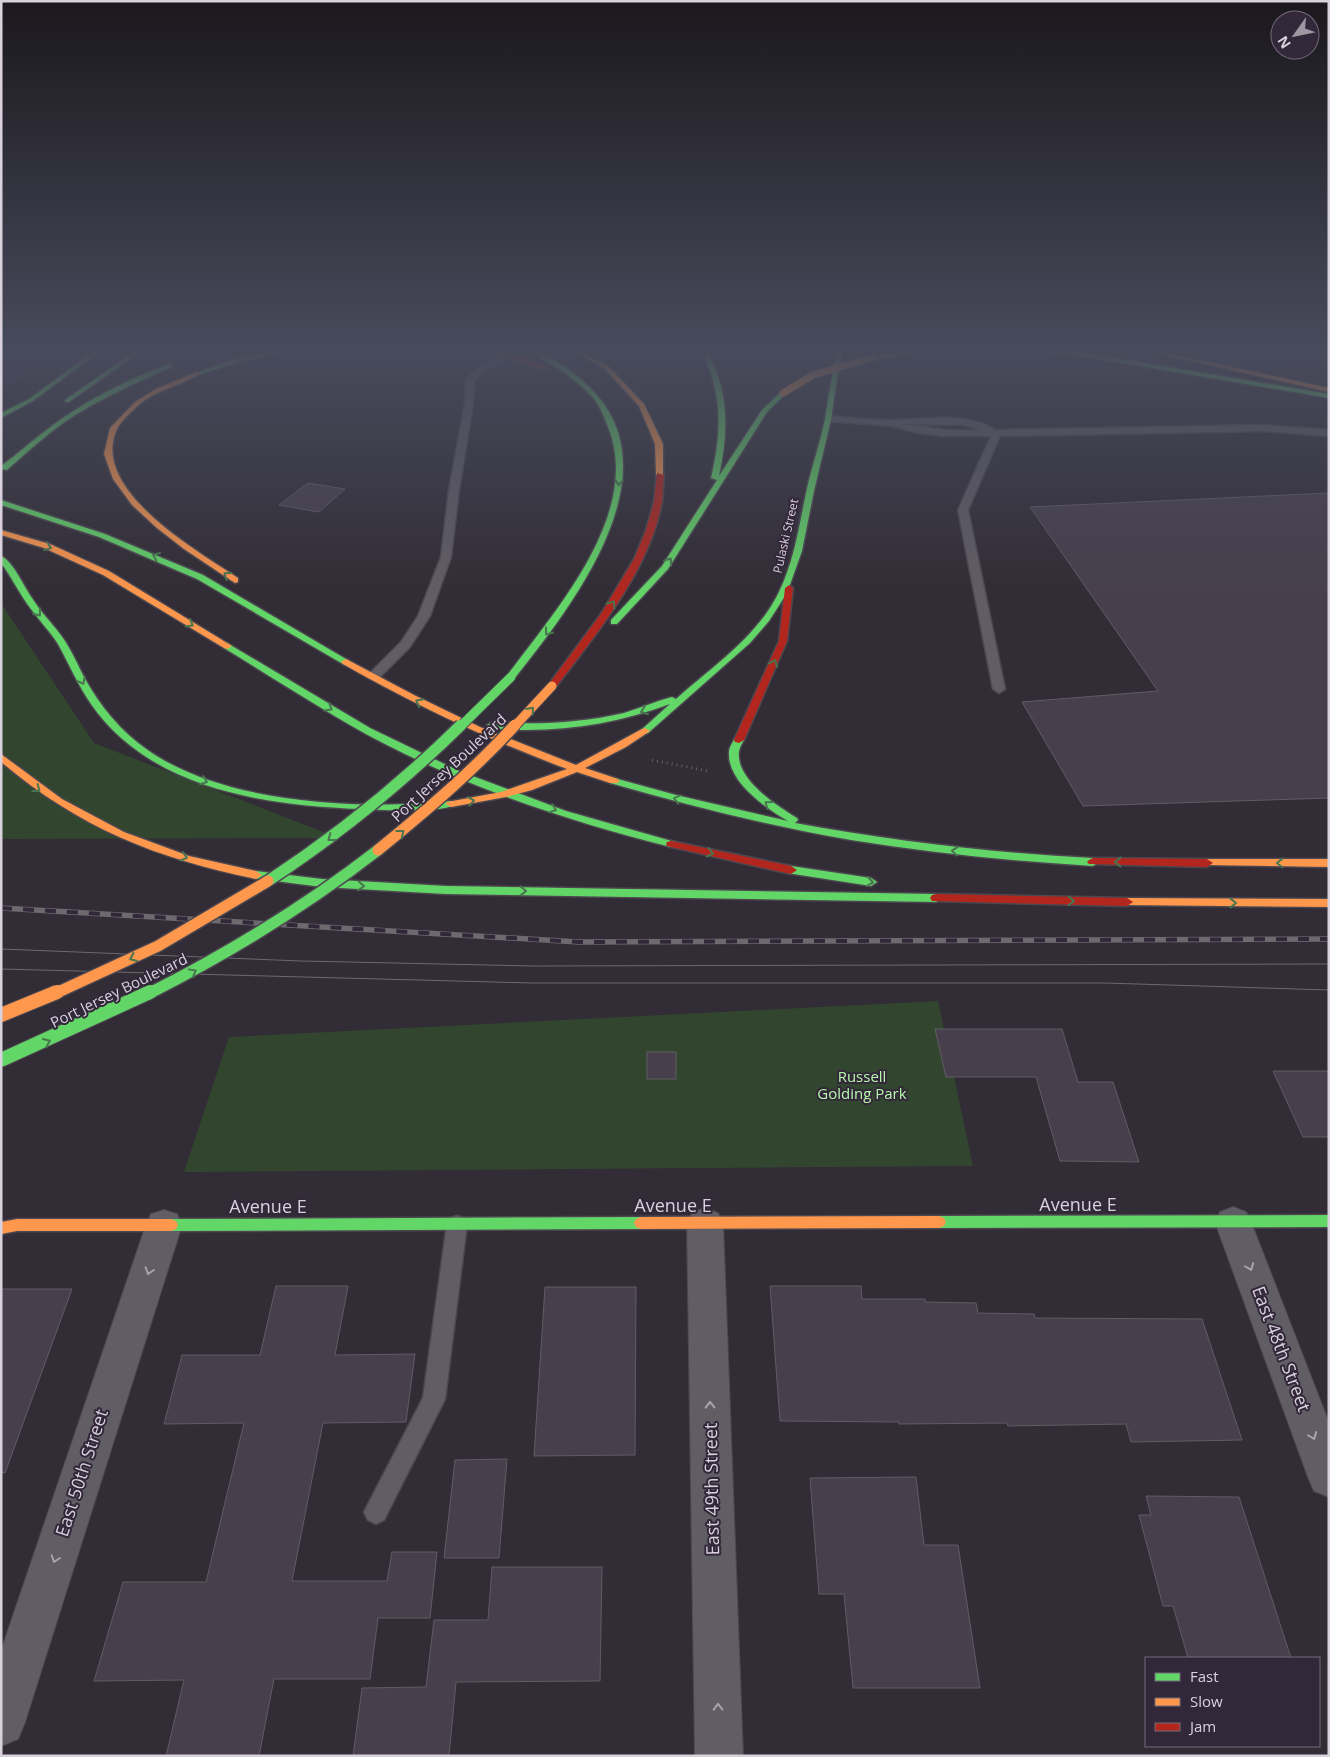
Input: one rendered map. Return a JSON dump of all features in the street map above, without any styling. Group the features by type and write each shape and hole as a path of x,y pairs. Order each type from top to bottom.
{"main road":[{"path":"3,470 36,430"},
{"path":"3,470 52,430"},
{"path":"112,430 107,440 106,454 109,468 125,495 152,519 240,584"},
{"name":"Port Jersey Boulevard","path":"1,1015 67,988 146,952 251,893 318,848 379,802 433,756 510,677 566,608 585,576 605,531 619,489 621,463 616,430"},
{"name":"Port Jersey Boulevard","path":"1,1060 108,1015 174,983 288,916 357,867 420,818 475,769 552,686 587,642 626,581 646,543 655,520 662,490 662,463 655,430"},
{"path":"710,496 717,468 723,430"},
{"path":"552,686 644,591 664,567 752,430"},
{"name":"Pulaski Street","path":"1,558 15,574 29,601 58,638 88,694 103,715 122,735 146,754 178,772 212,785 292,802 393,808 425,807 465,802 507,793 576,770 645,732 661,720 751,637 774,609 790,582 825,430"},
{"path":"1,502 86,527 166,560 374,676 441,724 506,743 576,770 723,812 809,830 884,842 1017,858 1158,863 1329,862"},
{"path":"1,532 47,546 106,573 368,731 423,759 507,793 638,835 713,854 794,870 891,885 944,892 1022,898"},
{"path":"790,582 783,641 777,658 737,740 734,756 739,774 759,797 809,830"},
{"path":"256,596 337,656"},
{"name":"Pulaski Street","path":"441,724 539,729 562,728 623,718 689,693"},
{"path":"335,805 387,787 406,774 423,759 434,742 441,724"},
{"path":"1,757 22,777 55,802 92,824 136,842 186,858 241,872 299,881 421,890 1022,898 1175,903 1329,903"},
{"name":"Avenue E","path":"1,1221 17,1225"},
{"name":"Avenue E","path":"1,1228 17,1225 1329,1221"}],"street":[{"name":"East 48th Street","path":"1233,1222 1329,1477"},
{"name":"East 49th Street","path":"706,1223 719,1756"},
{"name":"East 50th Street","path":"1,1722 164,1225"}],"lane":[{"path":"374,676 406,644 420,623 446,557 454,490 464,430"},
{"path":"920,430 968,435 1157,430"},
{"path":"1289,430 1329,433"},
{"path":"997,433 963,510 999,689"},
{"path":"376,1512 434,1399 457,1224"}],"path":[{"path":"652,760 711,772"}],"green space":[{"path":"1,603 94,743 339,838 1,839"},
{"name":"Russell Golding Park","path":"938,1001 973,1166 184,1172 229,1037"}],"building":[{"path":"308,483 345,489 319,512 279,505"},
{"path":"1329,493 1329,798 1083,806 1022,702 1158,691 1030,507"},
{"path":"935,1029 1062,1029 1078,1082 1113,1082 1139,1162 1060,1161 1036,1077 946,1077"},
{"path":"647,1052 676,1052 676,1079 647,1079"},
{"path":"1273,1071 1329,1071 1329,1137 1303,1137"},
{"path":"276,1286 348,1286 335,1355 415,1354 406,1422 323,1423 292,1581 387,1581 392,1552 437,1552 430,1618 378,1618 370,1679 274,1679 259,1756 166,1756 184,1680 94,1681 123,1582 206,1582 244,1423 164,1424 182,1355 260,1355"},
{"path":"770,1286 861,1286 862,1299 925,1299 925,1302 976,1303 978,1313 1034,1314 1035,1318 1202,1319 1242,1440 1131,1442 1126,1424 1008,1426 1007,1423 899,1424 899,1422 780,1421"},
{"path":"545,1287 636,1287 635,1455 534,1456"},
{"path":"1,1289 72,1289 5,1473 1,1472"},
{"path":"507,1459 499,1558 444,1558 455,1460"},
{"path":"916,1477 924,1545 958,1545 980,1688 853,1688 844,1594 819,1594 810,1478"},
{"path":"1146,1496 1239,1497 1291,1657 1188,1657 1173,1606 1163,1606 1139,1515 1151,1515"},
{"path":"492,1567 602,1567 600,1681 456,1682 449,1756 353,1756 362,1688 426,1687 434,1620 488,1620"}],"tram line":[{"path":"1,949 301,961 533,966 1329,964"},
{"path":"1,969 532,983 1105,983 1329,990"}],"railway":[{"path":"1,908 579,942 1329,939"}],"traffic: fast":[{"path":"4,468 50,430"},
{"path":"511,677 555,620 578,586 597,551 612,514 620,477 618,442 613,430"},
{"path":"715,478 723,430"},
{"path":"614,622 665,567 752,430"},
{"path":"645,731 747,641 766,619 783,593 798,551 810,491 825,430"},
{"path":"1,502 102,536 200,577 346,662"},
{"path":"1,558 32,605 59,639 84,686 100,710 121,734 145,753 172,768 200,780 230,789 292,801 387,807 451,804"},
{"path":"227,646 326,707 421,758 526,801 635,835 671,844"},
{"path":"268,881 365,812 425,760 511,677"},
{"path":"492,725 515,727 561,726 606,720 672,700"},
{"path":"739,740 734,750 734,761 745,782 764,800 793,820"},
{"path":"614,781 732,812 851,836 971,853 1093,862"},
{"path":"1,1060 149,993 245,942 335,883 378,850"},
{"path":"791,870 871,882"},
{"path":"256,875 322,883 446,890 936,898"},
{"path":"939,1222 1329,1221"},
{"path":"171,1225 641,1223"}],"traffic: slow":[{"path":"114,430 108,454 116,479 135,504 159,526 235,580"},
{"path":"653,430 659,444 660,475"},
{"path":"1,532 47,546 106,573 227,646"},
{"path":"346,662 443,714 510,744 614,781"},
{"path":"378,850 431,806 493,749 552,686"},
{"path":"451,804 503,795 552,779 577,769 645,731"},
{"path":"1,757 29,781 59,801 89,819 120,834 185,858 220,868 256,875"},
{"path":"1207,863 1329,863"},
{"path":"1,1015 142,954 190,928 268,881"},
{"path":"1127,902 1329,903"},
{"path":"641,1223 939,1222"},
{"path":"1,1228 17,1225 171,1225"}],"traffic: jam":[{"path":"552,686 587,641 638,559 650,530 658,502 660,475"},
{"path":"739,740 783,641 789,588"},
{"path":"671,844 791,870"},
{"path":"1093,862 1207,863"},
{"path":"936,898 1127,902"}]}
